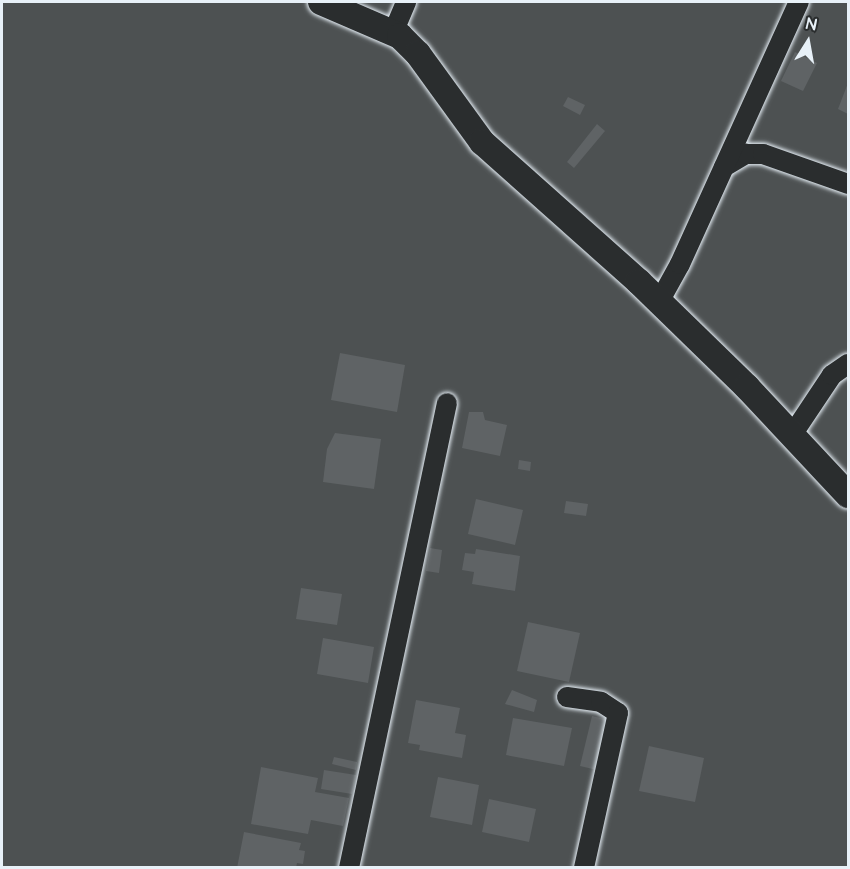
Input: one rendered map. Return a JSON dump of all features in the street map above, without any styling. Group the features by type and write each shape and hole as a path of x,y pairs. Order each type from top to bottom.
{"street":[{"path":"321,2 393,33 418,54 482,142 659,302 849,495"},
{"path":"393,33 406,2"},
{"path":"659,302 724,167 799,2"},
{"path":"724,167 746,154 763,154 849,184"},
{"path":"792,435 832,375 849,364"},
{"path":"349,867 447,403"},
{"path":"567,697 601,702 618,713 584,867"}],"shaded area":[{"path":"2,2 848,2 848,867 2,867"}],"building":[{"path":"795,52 817,63 803,91 781,81"},
{"path":"848,83 848,114 838,109"},
{"path":"568,97 585,105 580,115 563,106"},
{"path":"597,124 605,131 574,168 567,162"},
{"path":"340,353 405,365 397,412 331,400"},
{"path":"469,412 483,412 485,420 507,425 500,456 462,448"},
{"path":"335,433 381,439 374,489 323,482 327,449"},
{"path":"519,460 531,462 530,471 518,469"},
{"path":"476,499 523,510 515,545 468,534"},
{"path":"566,501 588,504 586,516 564,513"},
{"path":"430,548 442,550 439,573 426,571"},
{"path":"476,549 520,556 515,591 472,584 474,572 462,570 465,553 475,554"},
{"path":"301,588 342,594 337,625 296,619"},
{"path":"528,622 580,633 569,682 517,671"},
{"path":"323,638 374,647 368,683 317,674"},
{"path":"512,690 537,700 534,712 505,704"},
{"path":"416,700 460,708 455,733 466,735 462,758 419,750 420,745 408,743"},
{"path":"592,716 609,720 597,770 580,766"},
{"path":"513,718 572,728 564,766 506,755"},
{"path":"649,746 704,758 695,802 639,791"},
{"path":"334,757 357,762 356,770 332,764"},
{"path":"261,767 318,778 315,792 349,798 343,826 311,820 308,834 251,824"},
{"path":"324,770 356,775 352,794 321,789"},
{"path":"438,777 479,785 472,825 430,817"},
{"path":"489,799 536,809 529,842 482,832"},
{"path":"244,832 301,843 299,850 305,851 303,864 297,863 296,868 237,868"}]}
